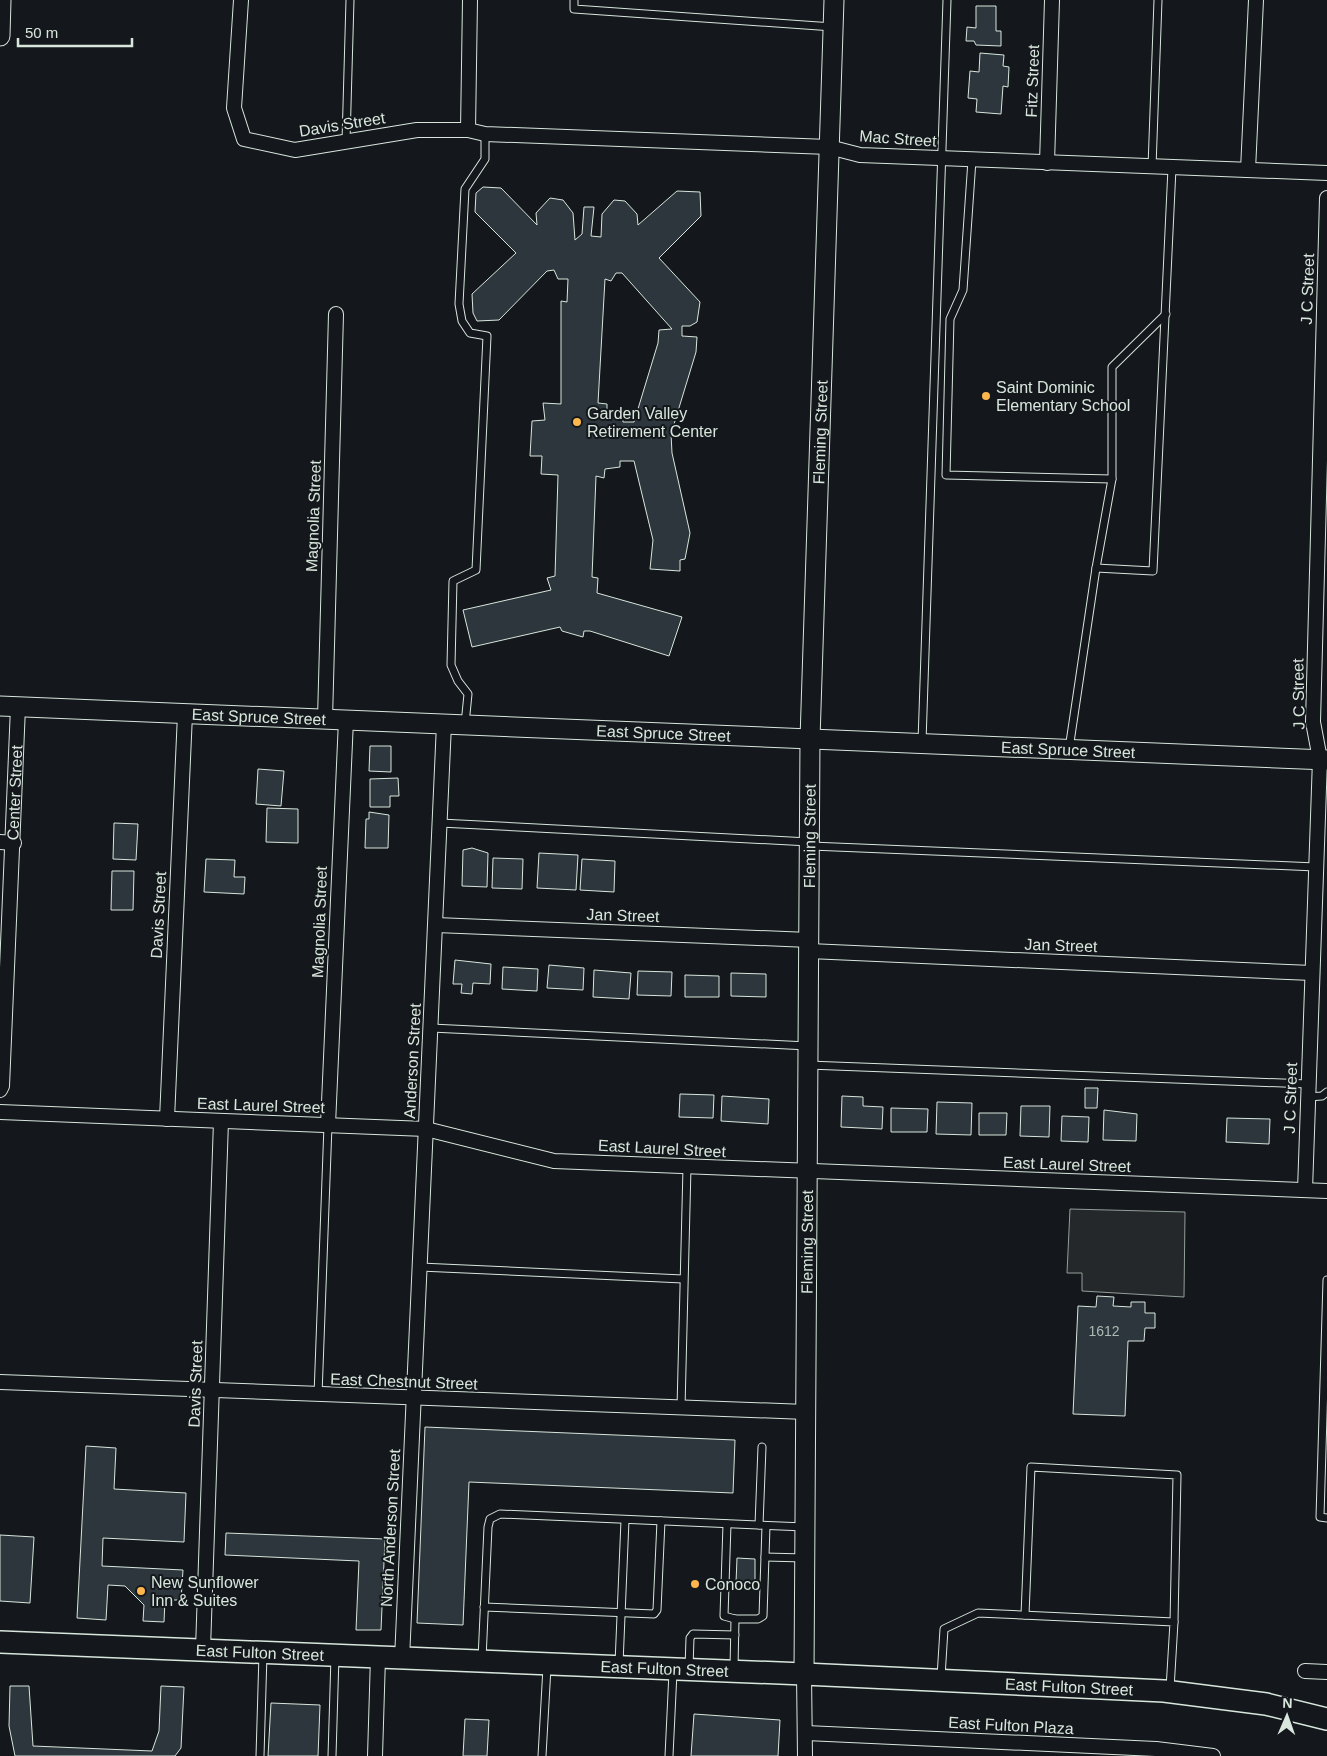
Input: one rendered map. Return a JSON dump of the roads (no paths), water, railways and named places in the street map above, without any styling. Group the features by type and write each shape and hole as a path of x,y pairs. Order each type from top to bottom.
{"main road":[{"name":"East Fulton Street","path":"0,1642 734,1671 1170,1692 1266,1704 1327,1719"}],"street":[{"path":"0,36 1,0"},
{"name":"Davis Street","path":"241,0 234,108 244,139 295,150 417,130 468,130"},
{"path":"468,130 470,0"},
{"name":"Fleming Street","path":"804,1674 810,739 834,0"},
{"name":"Fitz Street","path":"1047,163 1052,0"},
{"path":"1248,170 1256,0"},
{"name":"Mac Street","path":"468,130 485,134 829,147 860,155 1327,173"},
{"name":"J C Street","path":"1305,1190 1316,867 1323,760 1313,722 1327,198"},
{"name":"Magnolia Street","path":"324,719 336,314"},
{"name":"East Spruce Street","path":"9,706 1323,760"},
{"name":"Center Street","path":"0,1090 2,1086 9,706"},
{"name":"Davis Street","path":"166,1119 185,714"},
{"name":"Magnolia Street","path":"328,1125 346,720"},
{"name":"Anderson Street","path":"414,1399 444,724"},
{"name":"Jan Street","path":"436,925 1312,972"},
{"name":"East Laurel Street","path":"0,1112 426,1129 554,1161 1327,1191"},
{"name":"Davis Street","path":"203,1649 221,1121"},
{"name":"East Chestnut Street","path":"0,1382 414,1399 806,1412"},
{"name":"North Anderson Street","path":"402,1659 414,1399"},
{"path":"375,1756 378,1657"},
{"path":"1305,1671 1327,1672"},
{"path":"804,1674 805,1756"},
{"name":"East Fulton Plaza","path":"806,1733 1156,1748 1213,1756"}],"lane":[{"path":"346,141 350,0"},
{"path":"574,0 574,9 833,27"},
{"path":"922,743 947,0"},
{"path":"1152,167 1158,0"},
{"path":"465,725 468,694 458,680 451,665 453,581 476,570 487,336 470,333 462,321 459,304 465,189 484,159 485,134"},
{"path":"972,160 963,290 950,319 946,475 1112,479"},
{"path":"1096,568 1154,572 1172,168"},
{"path":"1069,750 1096,568 1112,479 1112,367 1166,314"},
{"path":"440,823 809,844 1316,867"},
{"path":"431,1028 808,1046"},
{"path":"808,1065 1308,1091 1322,1096 1327,1092"},
{"path":"318,1395 328,1125"},
{"path":"681,1408 686,1167"},
{"path":"420,1267 683,1278"},
{"path":"1327,1280 1320,1517 1327,1518"},
{"path":"727,1524 724,1616 735,1619 758,1619 763,1616 765,1557 762,1447"},
{"path":"1026,1615 1031,1467 1177,1475 1174,1622 1170,1692"},
{"path":"482,1662 490,1518 500,1514 805,1527"},
{"path":"619,1667 625,1520"},
{"path":"484,1607 654,1614 656,1612 660,1521"},
{"path":"765,1557 805,1558"},
{"path":"941,1680 944,1629 978,1613 1174,1622"},
{"path":"734,1671 735,1619"},
{"path":"669,1756 681,1669 690,1638 693,1634 735,1635"},
{"path":"260,1756 263,1652"},
{"path":"332,1756 335,1655"},
{"path":"542,1756 547,1664"}],"place":[{"name":"Saint Dominic Elementary School","path":"986,396"},
{"name":"Garden Valley Retirement Center","path":"577,422"},
{"name":"Conoco","path":"695,1584"},
{"name":"New Sunflower Inn & Suites","path":"141,1591"}]}
